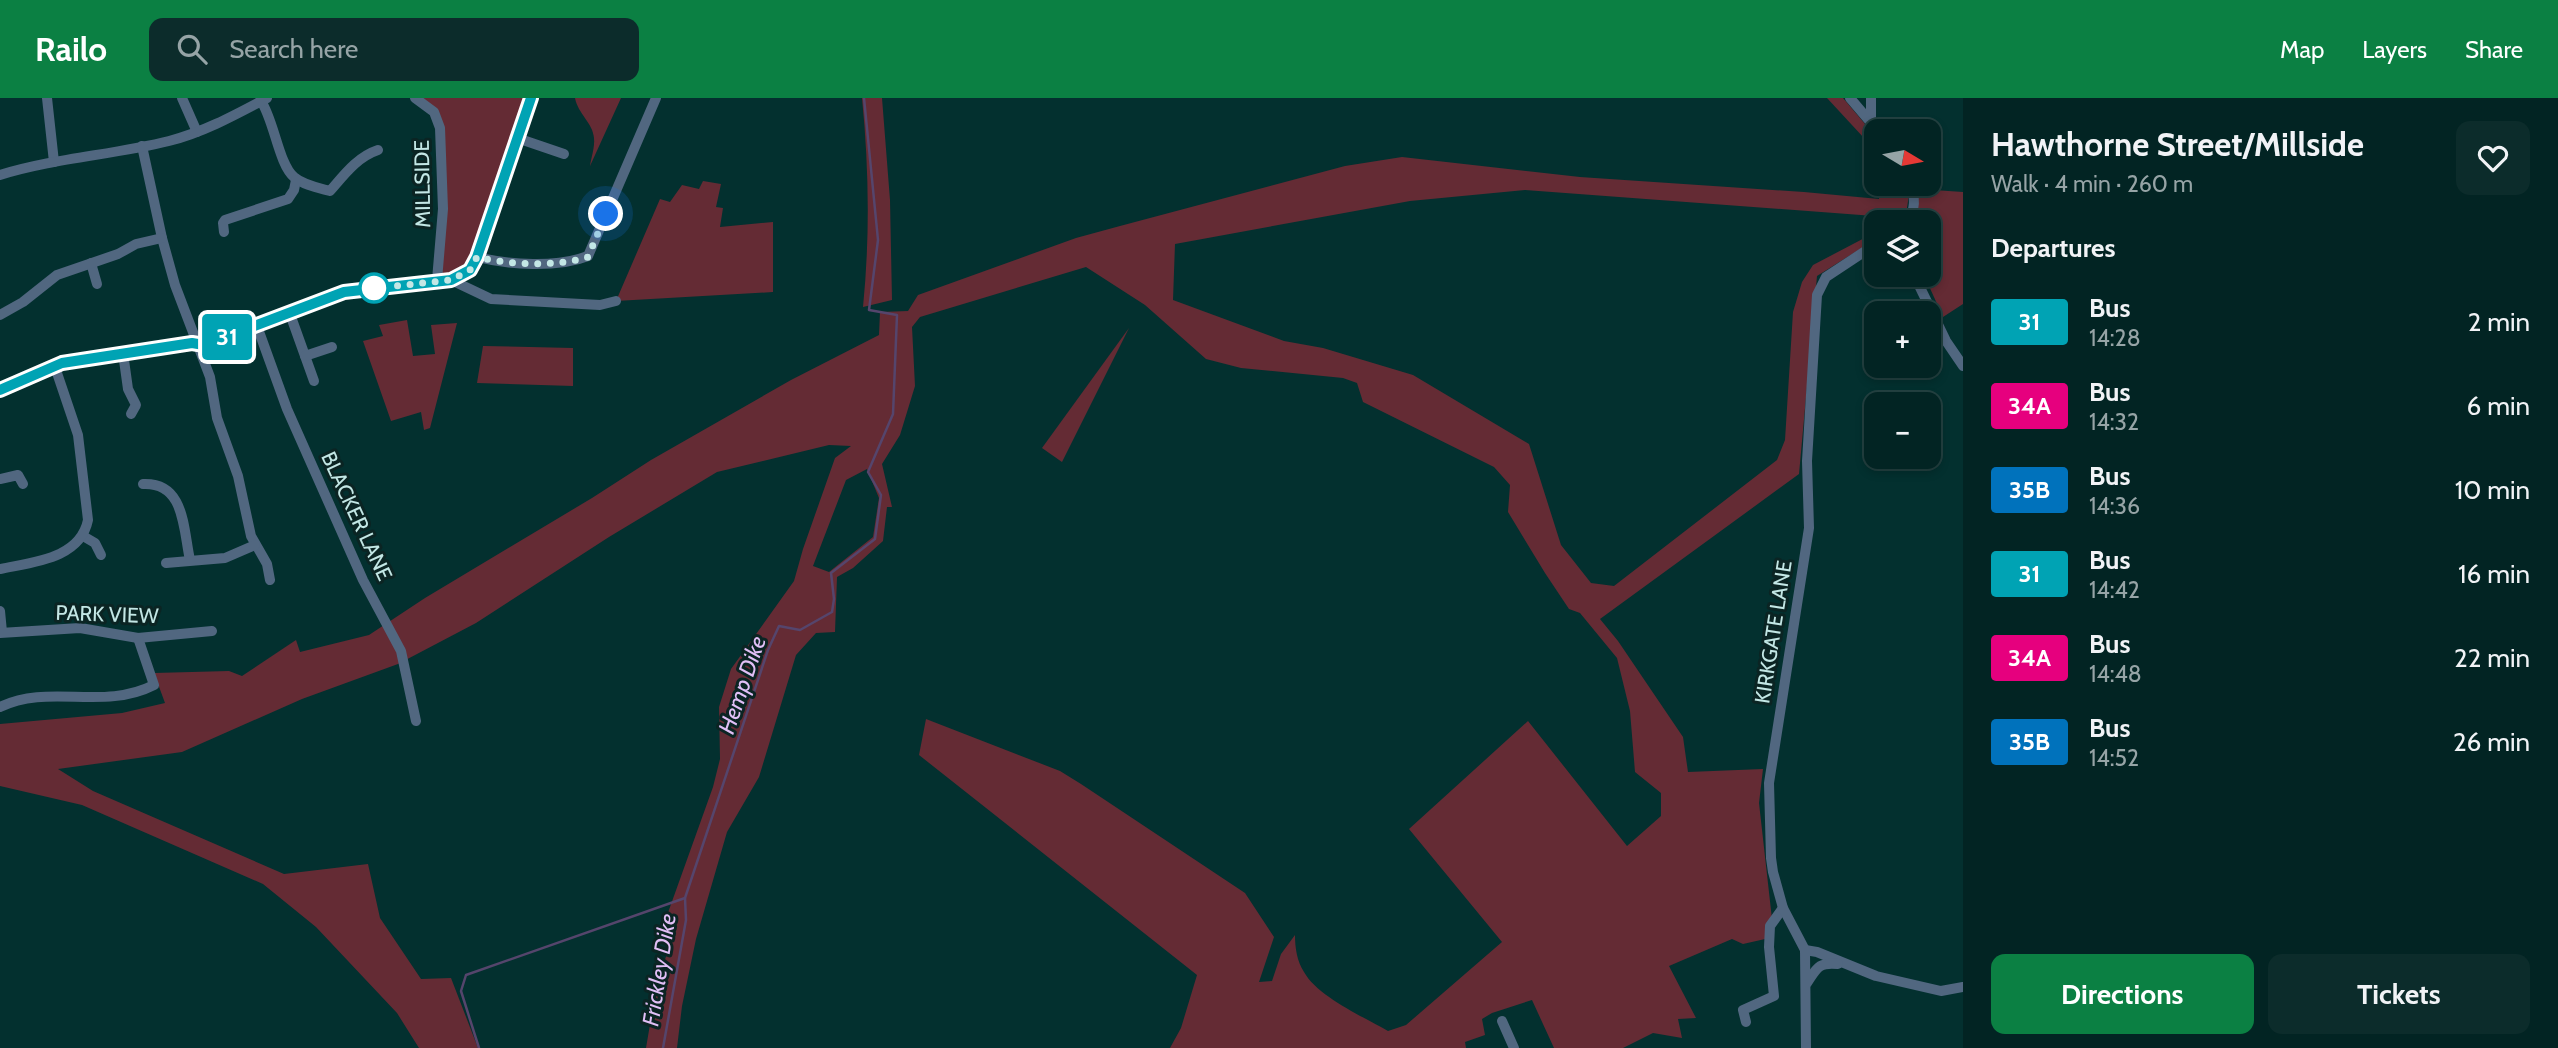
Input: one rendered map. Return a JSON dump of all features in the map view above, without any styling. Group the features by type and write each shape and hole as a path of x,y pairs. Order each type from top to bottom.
{"street":[{"path":"47,98 54,162"},
{"path":"182,98 197,132"},
{"name":"MILLSIDE","path":"415,98 434,112 440,128 443,209 437,281"},
{"path":"0,390 62,363 192,343 204,345 344,292 451,280 470,270 477,257 531,98"},
{"path":"477,257 501,263 573,262 588,257 656,98"},
{"path":"1850,98 1869,119"},
{"path":"1871,98 1871,119"},
{"path":"0,175 169,141 234,117 264,100 288,172 296,180 330,191 356,162 368,153 378,150"},
{"path":"517,138 564,154"},
{"path":"142,146 175,285 210,377 216,418 238,476 251,536 267,564 270,580"},
{"path":"224,232 225,220 288,199 296,180"},
{"path":"0,315 23,302 57,275 136,244 162,238"},
{"name":"KIRKGATE LANE","path":"1806,1048 1805,950 1783,908 1771,858 1769,783 1809,528 1807,461 1817,295 1826,277 1864,252"},
{"path":"91,263 97,284"},
{"path":"451,280 491,299 600,304 616,301"},
{"path":"1920,287 1946,341 1963,366"},
{"path":"290,314 314,381"},
{"name":"BLACKER LANE","path":"257,326 284,401 363,580 397,641 416,722"},
{"path":"305,356 332,347"},
{"path":"123,353 128,389 136,405 131,414"},
{"path":"0,569 60,554 71,548 83,536 89,520 78,435 55,367"},
{"path":"0,479 18,475 23,484"},
{"path":"143,484 164,486 177,501 190,560"},
{"path":"83,536 95,543 101,555"},
{"path":"166,563 225,558 256,545"},
{"path":"0,611 1,633"},
{"name":"PARK VIEW","path":"1,633 80,628 138,638 212,631"},
{"path":"0,707 49,696 109,698 154,685 138,638"},
{"path":"1746,1022 1743,1010 1774,996 1769,947 1770,926 1783,908"},
{"path":"1805,950 1877,976 1941,991 1963,987"},
{"path":"1806,985 1820,965 1846,964"},
{"path":"1502,1021 1514,1048"}],"shaded area":[{"path":"416,98 531,98 477,257 437,280 441,246 438,118"},
{"path":"575,98 621,98 590,166 593,133"},
{"path":"862,98 882,98 890,200 892,300 863,307 868,202"},
{"path":"1827,98 1843,98 1864,123 1864,138"},
{"path":"1402,157 1580,177 1879,199 1879,196 1909,196 1907,210 1864,210 1864,215 1525,190 1410,201 1175,244 1173,300 1284,341 1323,348 1413,375 1529,444 1561,545 1591,583 1614,586 1777,460 1785,440 1793,312 1802,282 1813,265 1864,238 1864,247 1817,276 1799,474 1600,619 1683,737 1688,772 1763,769 1759,803 1774,937 1743,944 1732,939 1669,966 1696,1018 1678,1019 1682,1038 1653,1033 1623,1048 1554,1048 1532,1000 1482,1019 1485,1035 1465,1042 1466,1048 1170,1048 1181,1028 1197,975 919,755 926,719 1060,771 1245,893 1274,937 1259,982 1272,981 1281,954 1295,935 1298,959 1311,981 1342,1006 1388,1031 1406,1025 1502,942 1409,829 1528,721 1627,846 1661,816 1661,793 1635,772 1630,711 1617,658 1580,613 1569,609 1545,573 1508,512 1510,485 1494,467 1363,402 1357,383 1343,378 1241,368 1206,359 1145,305 1086,267 920,317 912,327 915,386 900,435 882,464 892,507 887,507 883,541 853,568 837,577 835,632 816,633 796,655 759,777 727,832 696,939 682,1006 677,1048 646,1048 657,983 675,930 665,921 713,787 720,759 719,707 731,669 794,581 835,458 851,446 829,445 717,472 609,537 476,623 398,664 302,699 182,752 58,769 93,791 284,874 368,864 380,918 421,979 451,978 478,1048 419,1048 397,1013 316,927 263,884 82,805 0,786 0,724 122,713 165,703 154,673 229,671 242,676 296,640 300,652 369,635 651,460 791,380 879,335 880,312 908,311 918,295 1076,238 1345,166","holes":["867,469 879,498 873,537 829,572 813,566 846,480"]},
{"path":"703,181 721,184 716,207 723,208 720,227 773,222 773,292 616,301 660,199 670,202 682,185 699,189"},
{"path":"1941,190 1963,192 1963,304 1943,317 1941,301 1936,301 1929,287 1941,287 1941,210 1917,210 1918,196 1941,196"},
{"path":"407,320 413,356 435,354 431,325 457,323 430,428 424,430 421,412 391,421 363,341 383,336 379,325"},
{"path":"1129,328 1062,462 1042,448"},
{"path":"483,346 573,348 573,386 477,383"}],"waterway":[{"name":"Hemp Dike","path":"479,1048 461,991 466,975 685,898 768,650 779,626 800,630 832,612 834,599 831,573 875,539 881,495 868,472 893,414 897,315 869,310 878,240 864,98"},
{"name":"Frickley Dike","path":"663,1048 686,920 685,898"}],"bus line":[{"name":"31","path":"0,390 62,363 192,343 204,345 344,292 451,280 470,270 477,257 531,98"}],"route":[{"path":"374,288 367,289 451,280 470,270 477,257 501,263 573,262 588,257 606,214"}]}
